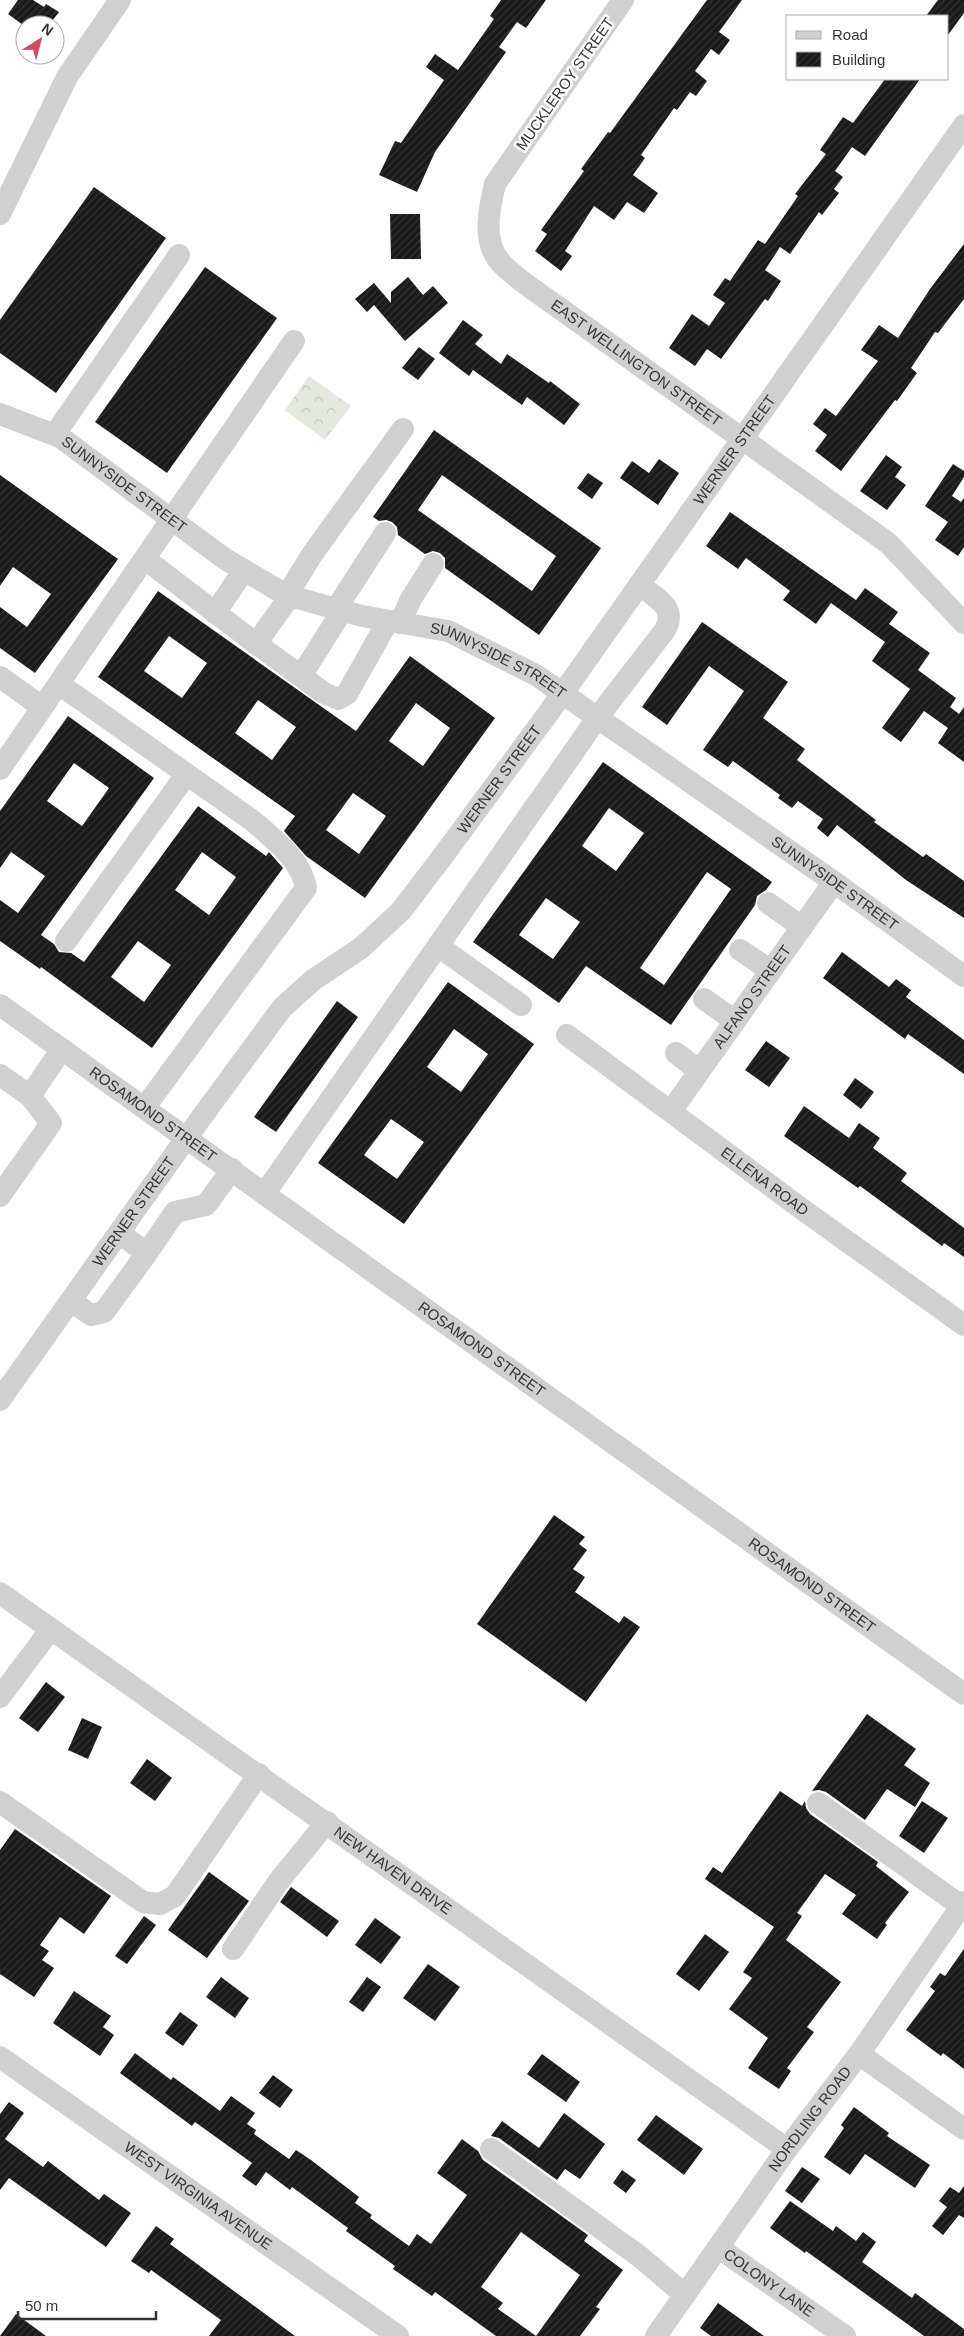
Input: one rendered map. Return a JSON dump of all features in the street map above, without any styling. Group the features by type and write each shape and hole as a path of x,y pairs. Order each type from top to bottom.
{"street":[{"path":"0,214 66,78 120,0"},
{"name":"MUCKLEROY STREET","path":"506,169 623,0"},
{"name":"WERNER STREET","path":"0,1400 187,1137 282,1008 313,980 361,948 401,911 563,693 964,125"},
{"name":"EAST WELLINGTON STREET","path":"506,169 495,184 488,210 489,242 501,264 527,285 888,543 964,623"},
{"path":"55,434 179,256"},
{"path":"0,769 294,341"},
{"name":"SUNNYSIDE STREET","path":"0,414 55,434 172,520 244,570 288,596 339,610 448,631 536,675 834,882 964,976"},
{"path":"256,644 288,596 313,553 403,429"},
{"path":"301,676 385,533"},
{"path":"145,559 256,644 324,693 338,699 347,694 433,564"},
{"path":"215,612 244,570"},
{"path":"265,1193 598,717 670,622 670,614 665,606 639,585"},
{"path":"0,678 42,707"},
{"path":"59,684 253,821 282,848 304,876 306,888 145,1107"},
{"path":"66,941 186,775"},
{"name":"ALFANO STREET","path":"671,1111 834,882"},
{"path":"768,903 802,928"},
{"path":"438,946 521,1005"},
{"path":"740,950 771,970"},
{"path":"704,999 735,1021"},
{"name":"ROSAMOND STREET","path":"0,1005 964,1694"},
{"name":"ELLENA ROAD","path":"567,1035 806,1212 964,1325"},
{"path":"30,1096 62,1049"},
{"path":"676,1054 699,1071"},
{"path":"0,1075 30,1096 50,1123 0,1196"},
{"path":"70,1301 91,1315 104,1312 175,1212 206,1205 232,1169"},
{"path":"119,1233 147,1253"},
{"name":"NEW HAVEN DRIVE","path":"0,1593 327,1822 787,2149"},
{"path":"0,1697 51,1629"},
{"path":"0,1802 143,1902 160,1904 175,1896 259,1774"},
{"path":"818,1803 963,1904"},
{"path":"233,1949 278,1882 327,1822"},
{"name":"NORDLING ROAD","path":"656,2336 787,2149 859,2054 963,1904"},
{"path":"859,2054 964,2129"},
{"name":"WEST VIRGINIA AVENUE","path":"0,2057 398,2336"},
{"path":"491,2149 639,2256 685,2295"},
{"name":"COLONY LANE","path":"719,2248 845,2336"}],"green space":[{"path":"309,376 351,406 325,440 285,410"}],"building":[{"path":"18,0 33,0 44,7 46,4 59,12 57,15 15,15 15,19 8,14"},
{"path":"501,0 546,0 526,28 517,22 499,47 506,52 435,152 417,192 379,175 395,141 401,143 444,80 426,67 435,54 458,70 494,19 490,16"},
{"path":"707,0 742,0 719,32 730,40 719,55 711,49 695,71 707,81 696,96 690,92 677,110 674,108 641,155 645,158 633,175 658,193 644,213 627,202 614,220 594,206 565,251 572,256 561,271 535,251 547,234 541,230 584,171 581,169 608,132 610,133"},
{"path":"938,0 964,0 964,13 949,34 949,15 927,15"},
{"path":"884,80 919,80 865,156 852,147 835,171 843,177 834,189 839,193 822,215 819,212 790,254 780,247 765,270 781,281 768,301 765,299 721,359 707,349 695,366 669,348 692,314 709,326 725,303 713,295 725,278 730,281 758,240 765,244 798,196 795,194 826,154 820,150 843,117 853,123"},
{"path":"94,187 166,238 56,393 0,353 0,320"},
{"path":"390,214 420,214 421,259 391,259"},
{"path":"964,244 964,299 938,333 935,332 911,368 917,373 897,401 895,400 841,471 815,451 827,435 813,424 825,408 836,416 878,361 861,350 879,325 898,338 930,289"},
{"path":"205,267 277,318 167,473 95,422"},
{"path":"408,277 423,295 433,286 448,303 405,341 374,305 367,312 355,299 374,283 391,303 391,292"},
{"path":"463,320 483,335 475,344 501,364 507,354 549,383 550,381 580,404 564,425 527,397 522,405 473,370 469,376 439,353"},
{"path":"419,347 435,359 418,380 402,368"},
{"path":"434,430 601,548 539,635 445,568 445,558 440,553 433,551 425,554 398,535 397,527 392,522 386,520 379,521 373,517","holes":["442,475 556,556 532,591 418,510"]},
{"path":"886,455 902,467 895,477 906,485 887,510 860,491"},
{"path":"659,459 679,473 658,505 620,478 632,461 649,473"},
{"path":"953,464 964,471 964,477 952,496 961,502 964,498 964,547 958,556 935,540 948,522 925,506"},
{"path":"588,473 603,483 592,499 577,488"},
{"path":"0,475 118,559 35,673 0,648 0,607 27,627 51,594 13,567 0,586"},
{"path":"730,512 856,600 865,588 898,612 889,624 930,653 918,670 956,698 950,707 959,714 964,707 964,762 938,743 948,728 924,711 901,742 882,728 910,689 872,661 885,642 831,603 816,624 783,600 790,591 746,558 738,569 706,546"},
{"path":"158,591 356,731 410,656 495,718 365,898 306,856 284,831 295,816 98,677","holes":["169,636 207,663 182,698 144,671","258,700 296,727 272,760 235,733","416,703 450,728 423,766 389,741","353,793 386,816 359,854 326,830"]},
{"path":"702,622 788,682 763,718 805,749 797,760 876,820 874,822 923,857 926,854 964,881 964,918 906,880 837,825 828,837 817,828 823,819 798,801 792,808 778,798 780,795 733,761 728,767 703,750 744,691 709,666 667,725 642,707"},
{"path":"68,716 154,778 41,935 54,944 59,952 71,953 84,962 198,806 266,856 269,852 283,868 152,1048 41,967 40,969 0,941 0,900 18,913 45,876 11,852 0,868 0,811","holes":["74,763 109,788 82,826 47,801","202,852 236,877 209,915 175,890","138,941 171,965 144,1002 111,977"]},
{"path":"603,762 772,882 766,890 757,896 755,905 671,1025 586,966 559,1003 473,942","holes":["609,808 644,833 616,871 582,846","707,872 731,889 664,985 640,968","546,898 580,922 553,959 519,935"]},
{"path":"842,952 889,987 896,979 911,990 906,997 964,1040 964,1074 908,1034 905,1039 823,978"},
{"path":"448,982 534,1044 404,1224 318,1163","holes":["454,1029 488,1054 461,1092 427,1067","391,1119 424,1142 397,1179 364,1155"]},
{"path":"337,1001 358,1017 276,1132 254,1117"},
{"path":"766,1041 790,1058 769,1087 745,1070"},
{"path":"855,1078 874,1092 861,1109 843,1095"},
{"path":"804,1106 849,1138 859,1123 880,1138 873,1148 907,1173 901,1181 964,1228 964,1257 944,1243 942,1246 860,1186 858,1188 784,1136"},
{"path":"554,1515 585,1537 579,1544 587,1550 573,1569 585,1577 575,1592 619,1623 624,1616 640,1627 586,1702 477,1624"},
{"path":"46,1682 65,1697 38,1732 19,1718"},
{"path":"867,1714 916,1749 904,1765 930,1783 915,1807 887,1789 865,1820 826,1792 812,1791"},
{"path":"82,1718 102,1727 88,1759 68,1750"},
{"path":"147,1759 172,1778 155,1801 130,1783"},
{"path":"780,1791 802,1806 805,1801 806,1808 810,1814 878,1862 876,1866 909,1892 885,1923 887,1925 877,1939 842,1914 856,1895 825,1874 797,1913 802,1916 786,1940 841,1982 807,2027 814,2032 787,2068 791,2071 779,2089 748,2068 768,2038 729,2009 752,1978 743,1972 774,1927 705,1879 713,1867 722,1873"},
{"path":"922,1801 948,1818 924,1853 899,1836"},
{"path":"15,1829 111,1896 84,1934 60,1917 40,1945 49,1951 42,1960 54,1968 34,1997 0,1974 0,1850"},
{"path":"209,1872 249,1901 207,1958 168,1930"},
{"path":"291,1887 339,1921 327,1937 280,1902"},
{"path":"144,1916 156,1925 127,1964 115,1956"},
{"path":"375,1918 401,1937 381,1964 355,1945"},
{"path":"705,1934 729,1952 699,1991 676,1974"},
{"path":"964,1949 964,2069 943,2053 941,2056 906,2030 935,1991 930,1987 940,1973 945,1976"},
{"path":"428,1964 460,1987 435,2021 403,1998"},
{"path":"221,1977 249,1998 235,2018 206,1997"},
{"path":"367,1977 381,1987 363,2012 349,2002"},
{"path":"74,1991 111,2016 103,2027 114,2035 100,2056 53,2023"},
{"path":"180,2012 198,2025 183,2046 165,2033"},
{"path":"135,2053 171,2080 173,2077 220,2111 231,2096 255,2113 247,2124 256,2130 254,2134 289,2159 296,2150 311,2160 359,2197 355,2203 372,2215 370,2218 409,2246 417,2234 431,2244 467,2195 437,2173 462,2139 478,2151 483,2160 588,2235 584,2241 623,2270 596,2307 600,2309 580,2336 536,2336 496,2336 435,2292 432,2296 393,2269 395,2266 346,2231 348,2228 292,2187 290,2190 266,2172 256,2186 242,2176 252,2163 195,2122 192,2126 120,2073","holes":["521,2232 580,2275 536,2336 498,2309 503,2303 481,2287"]},
{"path":"542,2054 580,2082 566,2102 527,2074"},
{"path":"273,2075 293,2090 280,2108 259,2093"},
{"path":"9,2102 24,2113 5,2139 43,2167 48,2161 99,2200 104,2194 131,2213 106,2247 9,2178 0,2190 0,2114"},
{"path":"854,2107 889,2133 887,2136 930,2165 915,2188 865,2154 850,2175 824,2157 844,2128 841,2125"},
{"path":"564,2113 605,2144 580,2179 565,2169 557,2180 499,2138 491,2136 502,2121 539,2148"},
{"path":"656,2115 703,2149 684,2175 637,2140"},
{"path":"802,2167 820,2179 802,2203 785,2191"},
{"path":"622,2170 636,2180 626,2193 613,2183"},
{"path":"964,2186 964,2218 959,2215 943,2235 932,2226 947,2207 939,2201 950,2187 959,2193"},
{"path":"790,2201 833,2231 836,2226 856,2241 863,2232 876,2242 862,2262 912,2298 915,2293 964,2329 964,2336 924,2336 806,2251 805,2253 770,2228"},
{"path":"156,2226 174,2239 170,2244 295,2336 209,2336 221,2320 151,2270 149,2273 131,2261"},
{"path":"718,2303 764,2336 711,2336 700,2328"},
{"path":"16,2314 46,2336 0,2336"}]}
